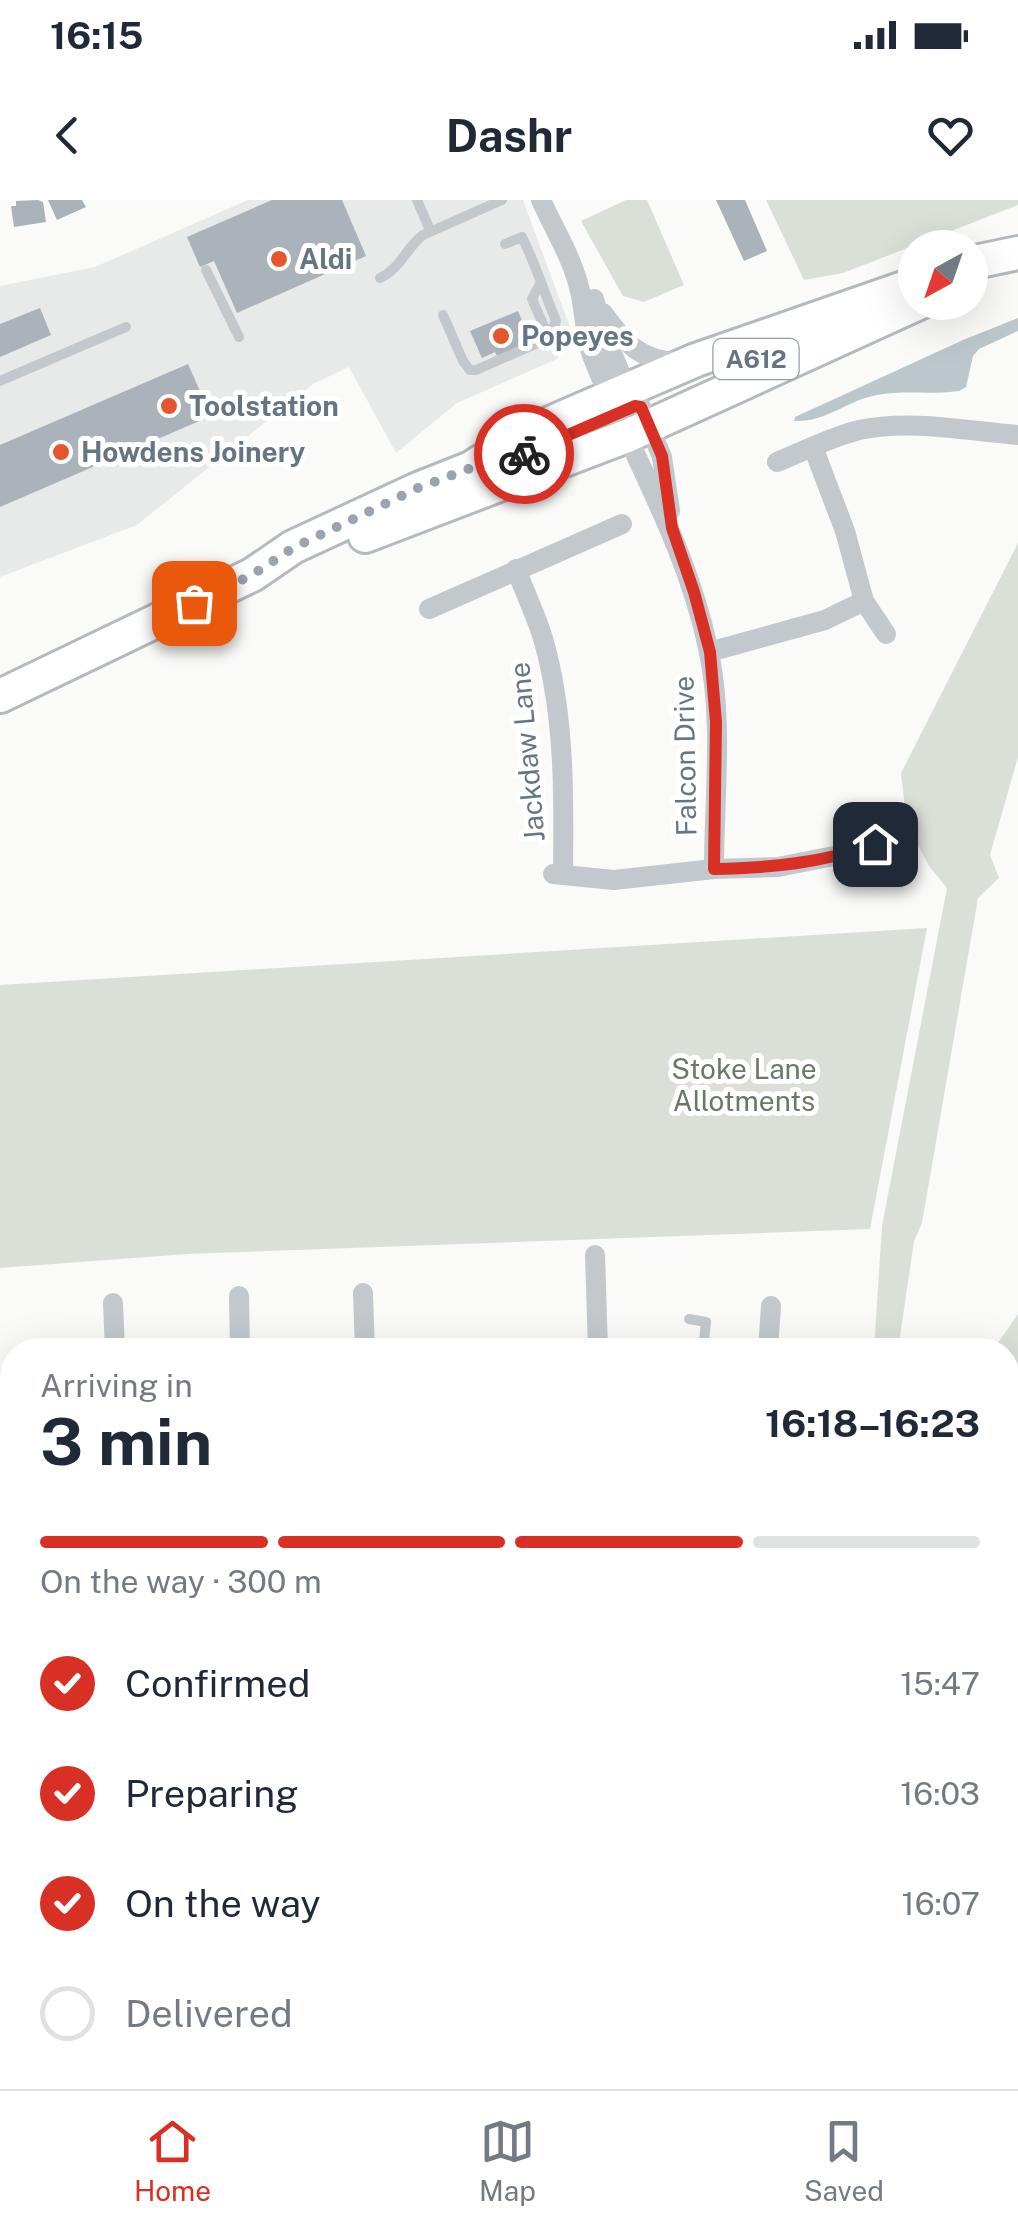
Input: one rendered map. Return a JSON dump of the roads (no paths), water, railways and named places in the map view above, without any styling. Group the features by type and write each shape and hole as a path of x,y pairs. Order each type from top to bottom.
{"main road":[{"path":"988,272 1012,255"},
{"name":"A612","path":"0,696 252,575 293,548 418,488 471,468 521,436 628,411 696,360 898,290"},
{"name":"A612","path":"252,575 300,562 628,411 898,313"}],"street":[{"path":"541,200 586,293 619,335 649,359 696,360"},
{"name":"Falcon Drive","path":"586,293 591,353 662,456 672,528 710,652 716,722 714,869"},
{"path":"778,462 857,431 884,426 928,426 1018,436"},
{"path":"813,448 845,532 864,601 886,634"},
{"path":"428,609 622,524"},
{"name":"Jackdaw Lane","path":"516,569 544,642 553,688 566,834 558,874 614,880 714,869"},
{"path":"710,652 825,620 864,601"},
{"path":"714,869 778,867 875,844"},
{"path":"595,1255 598,1338"},
{"path":"364,1293 364,1338"},
{"path":"240,1296 240,1338"},
{"path":"114,1303 115,1338"},
{"path":"769,1338 771,1306"}],"lane":[{"path":"417,200 430,230"},
{"path":"380,278 396,268 412,244 430,230 502,200"},
{"path":"443,315 470,370 549,338 556,320 540,284 540,272 522,237 505,244"},
{"path":"206,270 239,337"},
{"path":"0,380 126,327"},
{"path":"689,1319 706,1322 704,1338"}],"place":[{"name":"Aldi","path":"279,259"},
{"name":"Popeyes","path":"501,336"},
{"name":"Toolstation","path":"169,406"},
{"name":"Howdens Joinery","path":"61,452"}],"park label":[{"name":"Stoke Lane Allotments","path":"744,1085"}]}
